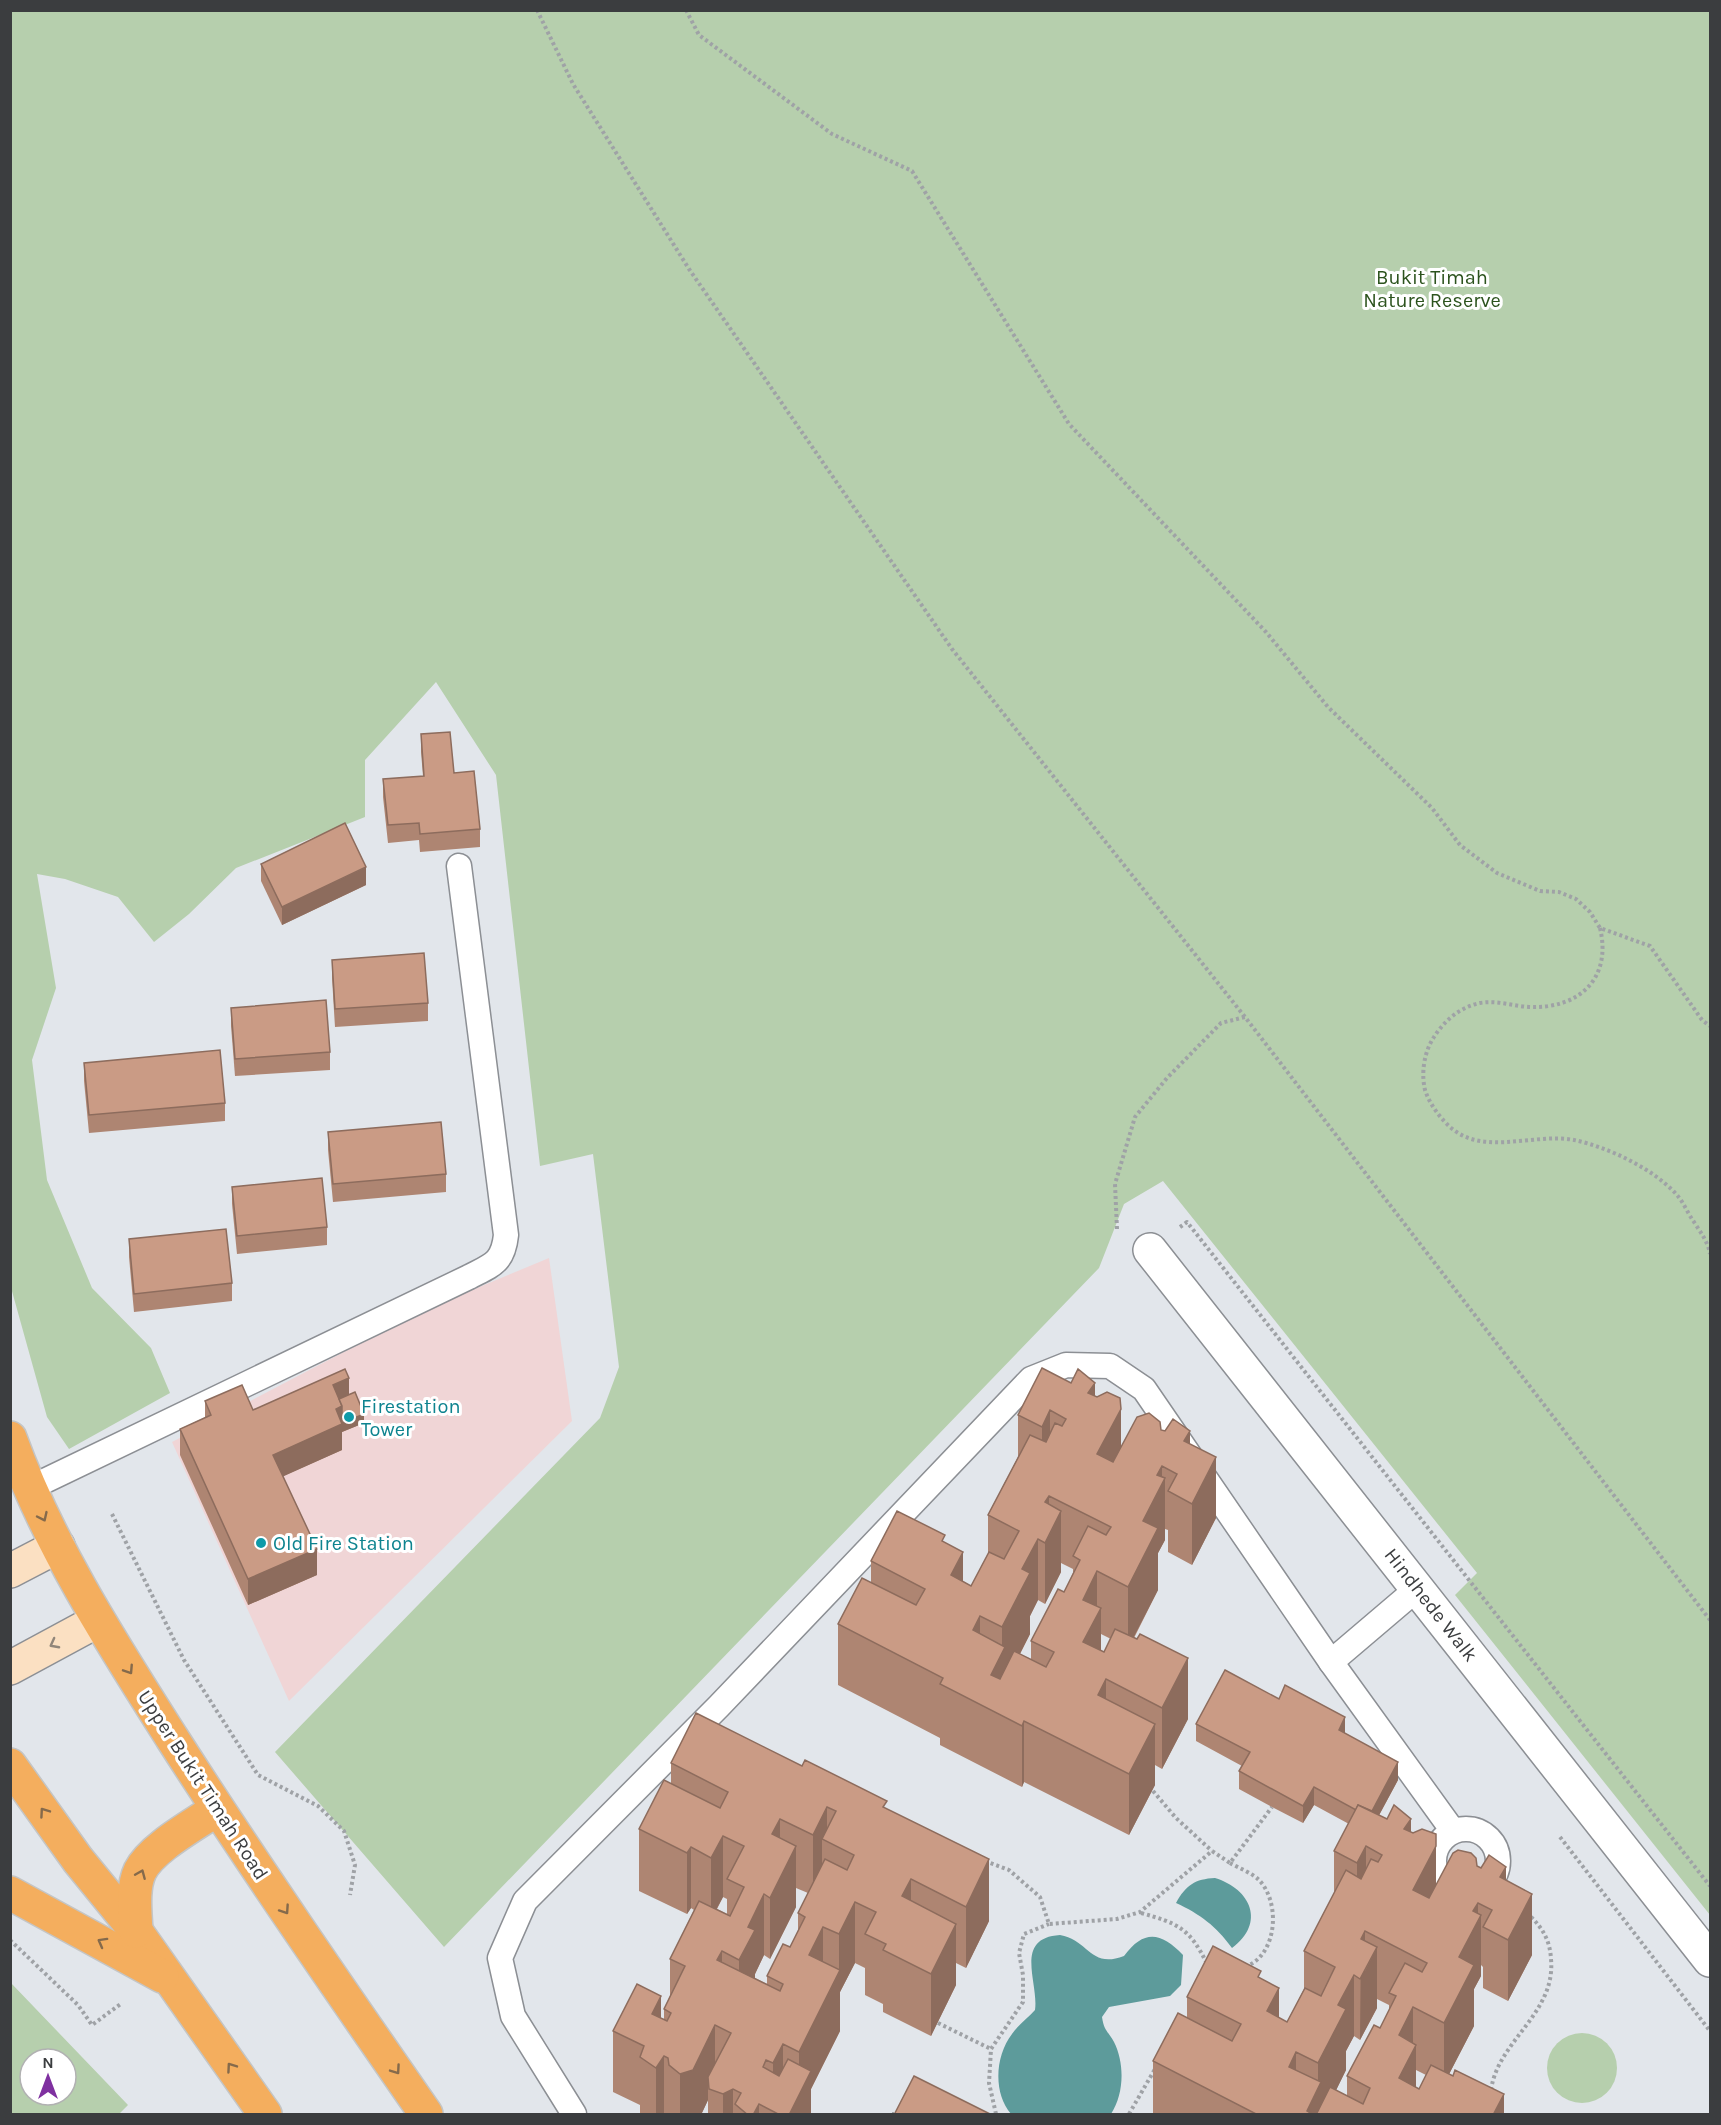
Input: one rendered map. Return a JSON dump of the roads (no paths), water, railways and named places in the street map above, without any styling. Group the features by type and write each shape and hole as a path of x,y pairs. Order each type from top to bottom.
{"highway":[{"name":"Upper Bukit Timah Road","path":"10,1438 30,1488 97,1621 217,1809 426,2115"},
{"path":"10,1765 78,1860 136,1931 265,2115"},
{"path":"136,1931 134,1897 140,1871 169,1843 217,1809"},
{"path":"10,1893 171,1981"}],"main road":[{"path":"10,1571 58,1546"},
{"path":"10,1668 97,1621"}],"street":[{"name":"Hindhede Walk","path":"1150,1250 1710,1960"}],"lane":[{"path":"30,1488 477,1273 492,1265 504,1253 506,1235 459,866"},
{"path":"574,2115 513,2016 500,1958 525,1901 719,1706 1031,1379 1066,1365 1110,1366 1144,1389 1331,1662 1453,1831"},
{"path":"1331,1662 1418,1588"},
{"path":"1467,1829 1480,1832 1491,1840 1497,1851 1498,1864 1491,1880 1478,1890 1459,1892 1446,1886 1438,1876 1433,1863 1436,1850 1442,1839 1453,1831 1467,1829"}],"water":[{"path":"1215,1878 1238,1890 1250,1908 1249,1928 1243,1938 1232,1948 1207,1921 1176,1903 1192,1884"},
{"path":"1060,1935 1070,1938 1104,1959 1124,1956 1139,1941 1153,1937 1167,1942 1183,1955 1181,1985 1170,1996 1109,2007 1102,2017 1105,2028 1118,2051 1122,2079 1111,2114 1011,2114 1001,2096 998,2074 1002,2053 1014,2031 1035,2010 1032,1953 1037,1944 1046,1938"}],"place":[{"name":"Firestation Tower","path":"349,1417"},
{"name":"Old Fire Station","path":"261,1543"}],"park label":[{"name":"Bukit Timah Nature Reserve","path":"1432,288"}]}
